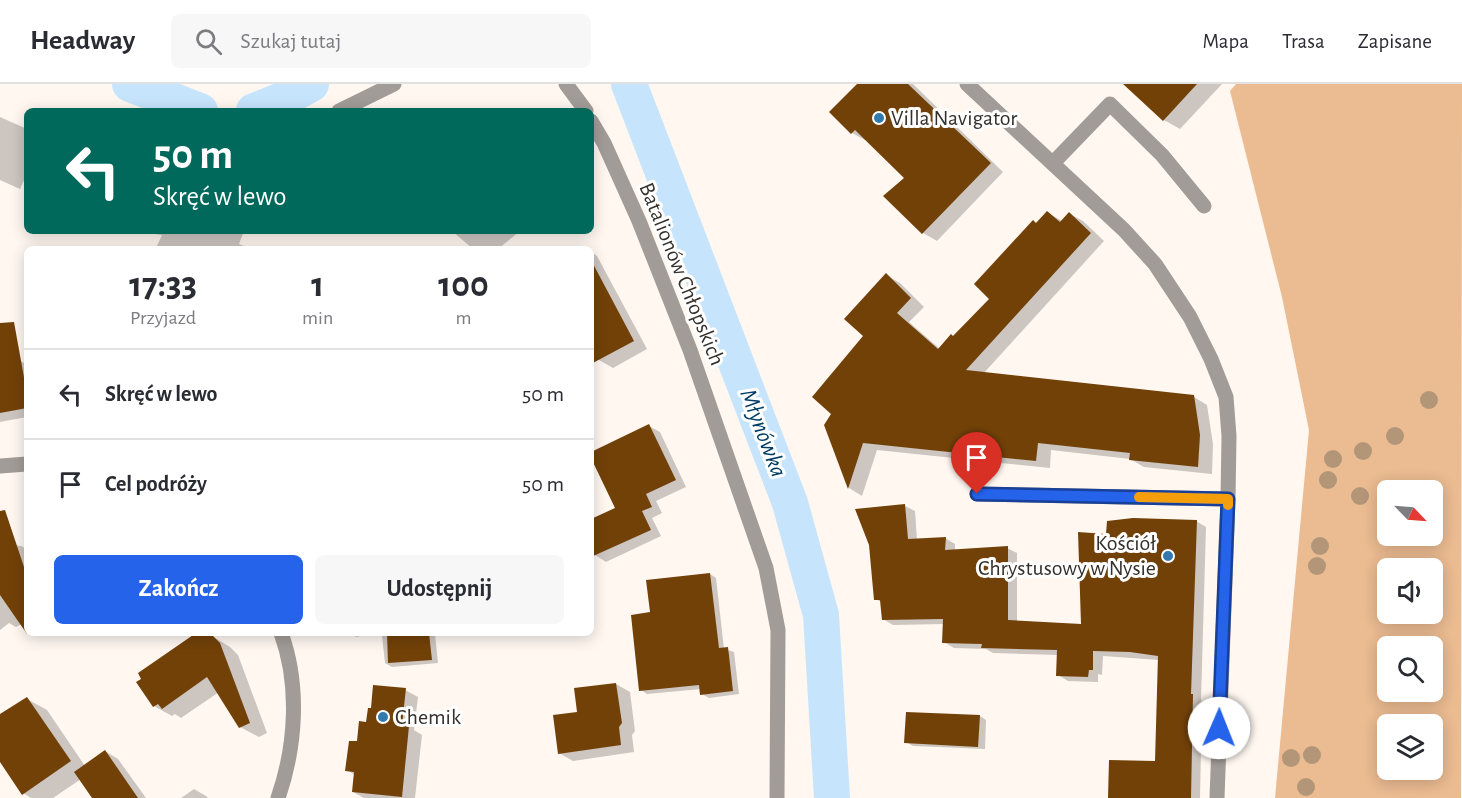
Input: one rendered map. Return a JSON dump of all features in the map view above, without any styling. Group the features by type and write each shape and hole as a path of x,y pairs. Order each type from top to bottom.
{"street":[{"path":"345,108 394,84"},
{"path":"566,84 583,108"},
{"path":"967,84 1053,162 1124,230 1155,264 1190,317 1211,359 1226,397 1229,436 1228,499 1217,798"},
{"path":"1053,162 1110,104 1162,155 1204,206"},
{"name":"Batalionów Chłopskich","path":"594,126 639,221 686,339 766,568 778,630 777,798"},
{"path":"0,466 24,464"},
{"path":"977,494 1228,499"},
{"path":"278,798 289,754 294,718 292,683 282,636"}],"shaded area":[{"path":"1236,84 1462,84 1461,798 1275,798 1309,430 1282,297 1230,91"}],"building":[{"path":"857,84 908,84 991,163 922,234 883,196 904,178 855,130 851,134 829,112"},
{"path":"1123,84 1197,84 1163,121"},
{"path":"1047,211 1060,222 1069,212 1091,233 966,370 1194,395 1200,435 1198,467 1129,460 1130,453 1038,443 1036,461 863,443 848,489 824,425 831,414 812,397 863,336 844,319 886,273 911,298 897,313 938,349 989,299 974,284 1033,220 1036,223"},
{"path":"594,266 634,341 594,362"},
{"path":"14,322 24,377 24,409 0,413 0,323"},
{"path":"649,424 676,480 646,494 652,507 642,511 651,530 594,556 594,518 615,508 594,464 594,451"},
{"path":"905,504 908,539 946,537 945,550 1008,546 1008,620 1081,624 1078,532 1106,534 1107,521 1133,518 1197,520 1191,694 1193,694 1191,798 1108,798 1109,760 1155,761 1158,656 1130,652 1093,651 1093,670 1089,670 1088,677 1056,676 1057,650 981,648 982,644 942,643 943,619 882,620 880,600 874,600 869,545 855,509"},
{"path":"5,510 24,567 24,630 0,595 0,511"},
{"path":"710,573 719,648 728,647 733,691 700,695 699,685 639,691 631,615 650,612 646,580"},
{"path":"192,636 213,636 220,643 250,723 239,728 207,677 162,709 158,704 153,707 136,682 141,679 138,673"},
{"path":"387,636 429,636 432,660 388,663"},
{"path":"616,683 622,723 619,727 621,745 558,754 553,715 577,712 574,688"},
{"path":"373,685 406,688 402,725 409,726 402,797 352,792 354,772 345,771 349,741 357,741 359,721 366,722 368,708 371,708"},
{"path":"27,697 71,761 22,795 0,762 0,714"},
{"path":"906,712 980,715 978,747 904,743"},
{"path":"105,750 138,798 92,798 74,772"}],"waterway":[{"name":"Młynówka","path":"130,84 192,108"},
{"name":"Młynówka","path":"262,108 311,84"},
{"name":"Młynówka","path":"629,84 790,503 821,615 832,798"}],"slow traffic":[{"path":"1139,497 1228,499 1228,505"}],"place":[{"name":"Villa Navigator","path":"879,118"},
{"name":"Kościół Chrystusowy w Nysie","path":"1168,556"},
{"name":"Chemik","path":"383,717"}],"route":[{"path":"977,494 1228,499 1219,728"}]}
